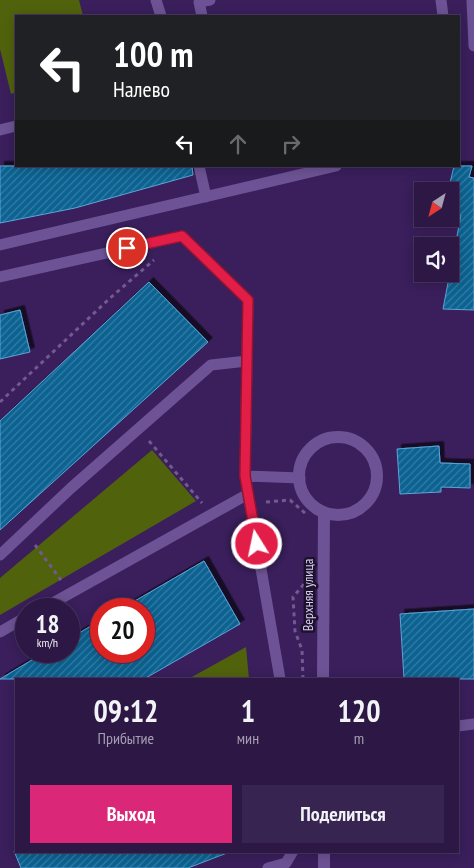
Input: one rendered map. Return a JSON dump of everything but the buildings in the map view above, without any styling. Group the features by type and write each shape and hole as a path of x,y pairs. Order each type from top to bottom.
{"street":[{"path":"330,437 343,437 354,440 365,447 373,458 377,471 376,484 371,497 362,507 350,513 337,515 324,512 312,505 304,495 300,478 302,460 309,450 319,442 330,437"},
{"name":"Верхняя улица","path":"324,512 324,678"},
{"path":"324,853 324,868"}],"lane":[{"path":"156,0 161,15"},
{"path":"441,0 443,15"},
{"path":"202,1 202,15"},
{"path":"473,1 474,46"},
{"path":"0,130 15,126"},
{"path":"199,167 206,197"},
{"path":"0,245 332,167"},
{"path":"0,277 182,236 248,300 245,476 280,678"},
{"path":"0,555 211,365 247,361"},
{"path":"245,476 300,478"},
{"path":"61,598 212,514 249,500"},
{"path":"0,632 15,623"},
{"path":"459,726 474,724"},
{"path":"268,868 286,863 292,853"}],"path":[{"path":"0,402 109,299 160,255"},
{"path":"139,429 212,514"},
{"path":"249,500 290,500 306,514 306,524"},
{"path":"24,533 50,564 70,593"},
{"path":"303,678 302,650 295,631 293,597 305,583 305,573"}],"green space":[{"path":"0,0 79,0 83,15 15,15 15,92 11,94 0,49"},
{"path":"152,450 196,501 29,598 15,598 15,606 0,615 0,578"},
{"path":"246,647 249,678 190,678"}],"route":[{"path":"127,248 182,236 248,300 245,476 257,544"}]}
